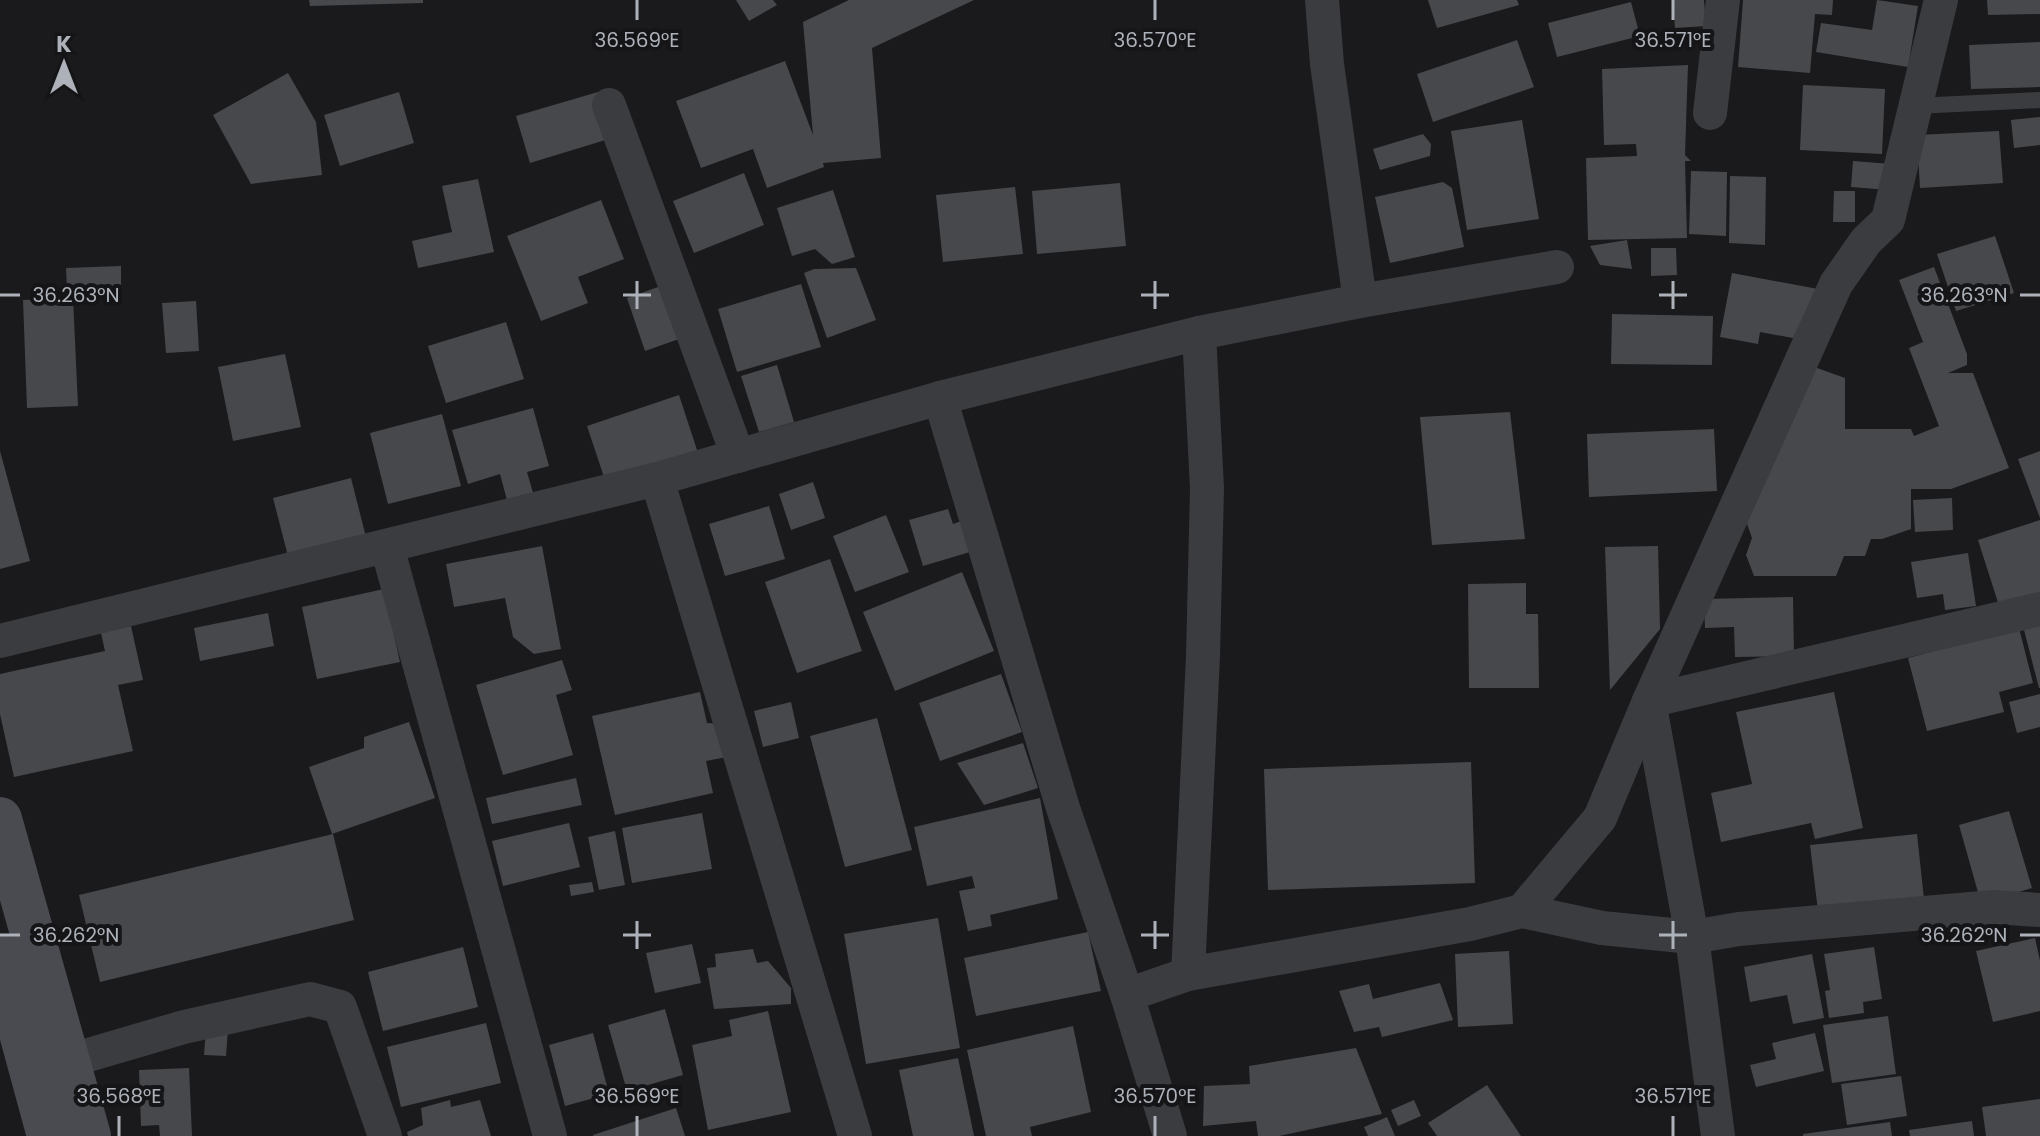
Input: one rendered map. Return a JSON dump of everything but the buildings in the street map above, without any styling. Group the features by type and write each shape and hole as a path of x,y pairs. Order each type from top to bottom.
{"main road":[{"path":"0,819 89,1136"},
{"path":"0,956 49,1136"}],"street":[{"path":"1322,0 1327,64 1360,301"},
{"path":"1710,113 1723,0"},
{"path":"1522,911 1600,818 1649,701 1836,284 1866,241 1888,220 1941,0"},
{"path":"609,105 738,456"},
{"path":"0,641 657,479 940,398 1199,333 1557,267"},
{"path":"1188,974 1207,504 1199,333"},
{"path":"940,398 1063,808 1127,995 1160,1133"},
{"path":"657,479 855,1136"},
{"path":"387,547 550,1136"},
{"path":"1649,701 2040,609"},
{"path":"1649,701 1692,937 1718,1136"},
{"path":"1127,995 1188,974 1470,924 1522,911 1602,928 1692,937 1739,929 1994,907 2040,910"},
{"path":"68,1061 184,1027 310,999 340,1007 385,1136"}],"lane":[{"path":"1915,106 2040,100"}]}
